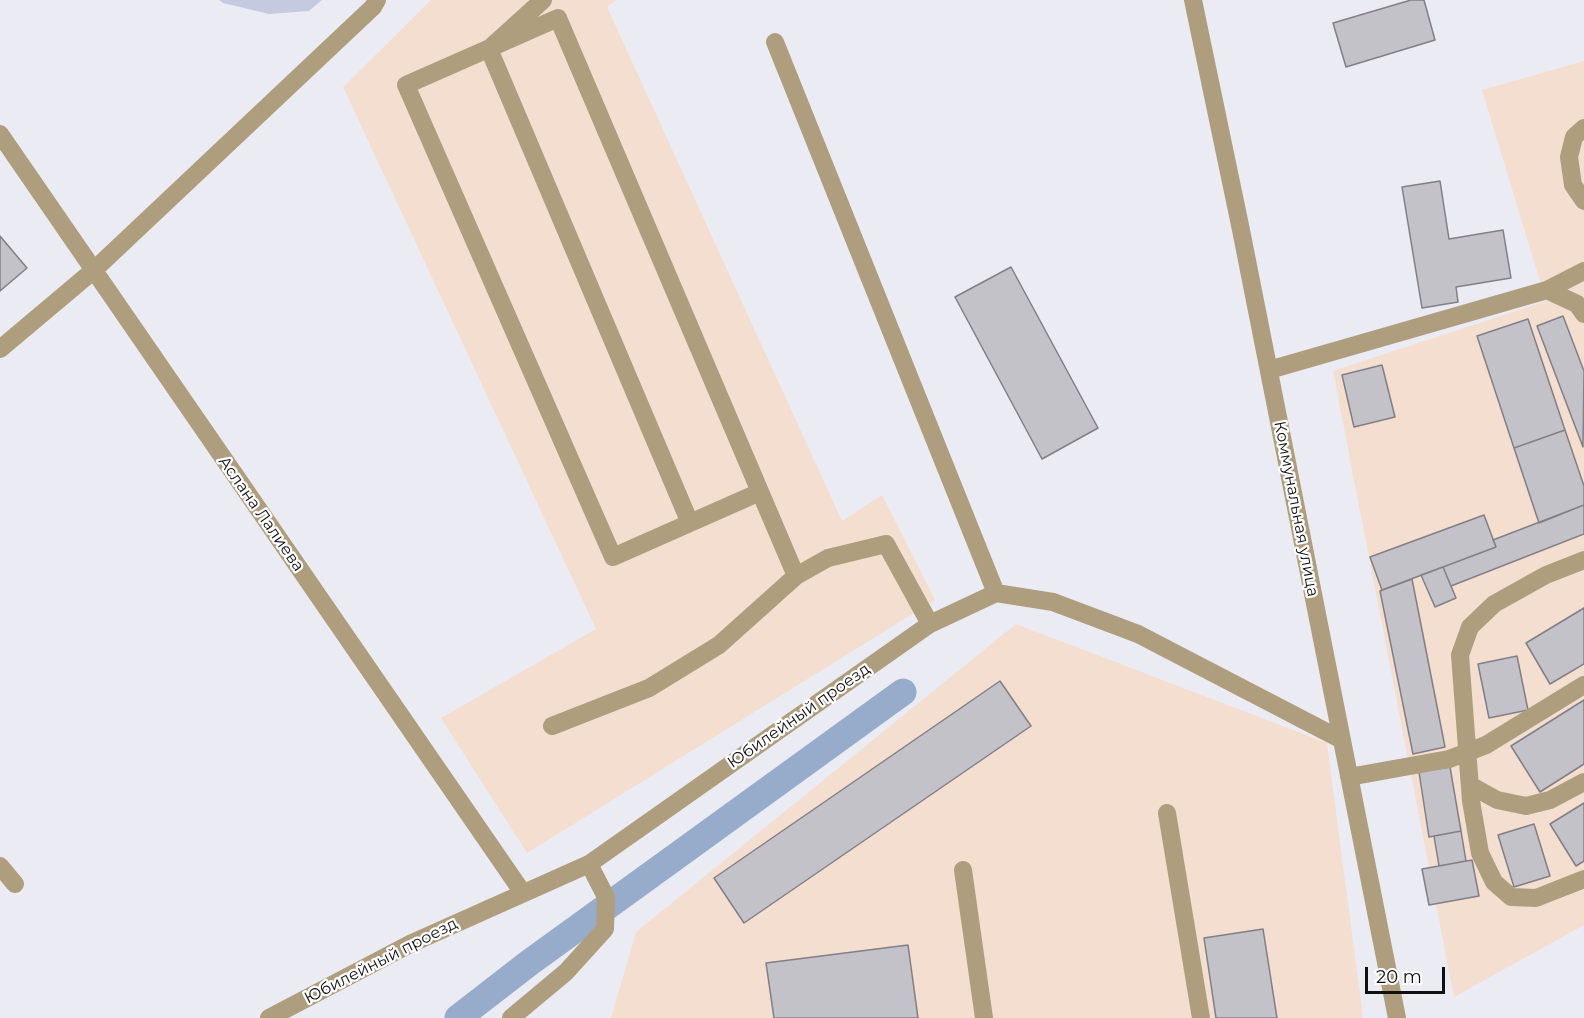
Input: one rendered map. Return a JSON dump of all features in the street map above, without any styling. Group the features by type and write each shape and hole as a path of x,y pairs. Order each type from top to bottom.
{"street":[{"path":"0,349 94,270 373,7 377,0"},
{"path":"489,49 543,0"},
{"name":"Коммунальная улица","path":"1193,0 1269,370 1397,1018"},
{"path":"760,492 614,557 406,85 558,18 796,576"},
{"path":"775,42 996,593 1053,602 1138,634 1342,740"},
{"path":"489,49 690,523"},
{"path":"1584,129 1574,137 1569,157 1573,185 1584,201"},
{"name":"Аслана Лалиева","path":"0,134 523,893"},
{"path":"1269,370 1547,290 1584,271"},
{"path":"1547,290 1577,304 1584,314"},
{"path":"552,726 659,682 719,645 796,576 828,558 886,544 930,624"},
{"path":"1584,560 1546,575 1494,604 1470,627 1460,655 1470,785 1480,853 1494,882 1511,897 1536,898 1584,879"},
{"name":"Юбилейный проезд","path":"269,1018 410,945 589,864 930,624 996,593"},
{"path":"1349,777 1449,759 1486,745 1584,685"},
{"path":"1470,785 1497,800 1527,806 1550,800 1584,782"},
{"path":"1167,813 1201,1018"},
{"path":"511,1018 566,972 605,929 606,897 589,864"},
{"path":"0,866 15,884"},
{"path":"963,870 984,1018"}],"shaded area":[{"path":"219,0 322,0 309,11 269,14 223,3"},
{"path":"431,0 617,0 607,7 842,521 882,495 935,600 527,853 441,718 596,629 343,87"},
{"path":"1584,61 1584,925 1454,997 1333,371 1546,301 1482,90"},
{"path":"1016,624 1327,743 1363,1018 611,1018 636,932"}],"building":[{"path":"1411,0 1424,0 1435,40 1346,67 1333,23"},
{"path":"1440,181 1449,239 1503,230 1511,278 1456,287 1458,302 1422,308 1402,187"},
{"path":"0,236 27,268 0,291"},
{"path":"1011,267 1098,428 1042,459 955,297"},
{"path":"1563,316 1584,371 1583,447 1537,326"},
{"path":"1528,319 1565,430 1514,448 1477,336"},
{"path":"1382,365 1395,417 1354,427 1342,375"},
{"path":"1565,430 1584,486 1584,505 1539,523 1514,448"},
{"path":"1584,505 1584,534 1451,586 1443,567 1496,547 1493,540"},
{"path":"1484,515 1496,547 1382,590 1370,557"},
{"path":"1443,567 1456,598 1435,607 1421,575"},
{"path":"1412,579 1445,747 1413,754 1380,591"},
{"path":"1584,608 1584,664 1550,684 1526,643"},
{"path":"1517,656 1528,710 1489,718 1478,664"},
{"path":"1000,681 1031,726 744,923 714,878"},
{"path":"1584,700 1584,764 1540,792 1511,746"},
{"path":"1450,767 1461,831 1429,837 1419,772"},
{"path":"1584,803 1584,861 1576,866 1550,824"},
{"path":"1534,824 1550,876 1514,887 1498,835"},
{"path":"1461,831 1466,861 1439,866 1434,836"},
{"path":"1472,860 1479,896 1429,905 1422,869"},
{"path":"1263,929 1277,1018 1216,1018 1204,938"},
{"path":"908,945 918,1018 774,1018 766,963"}],"waterway":[{"path":"458,1018 529,963 903,692"}]}
